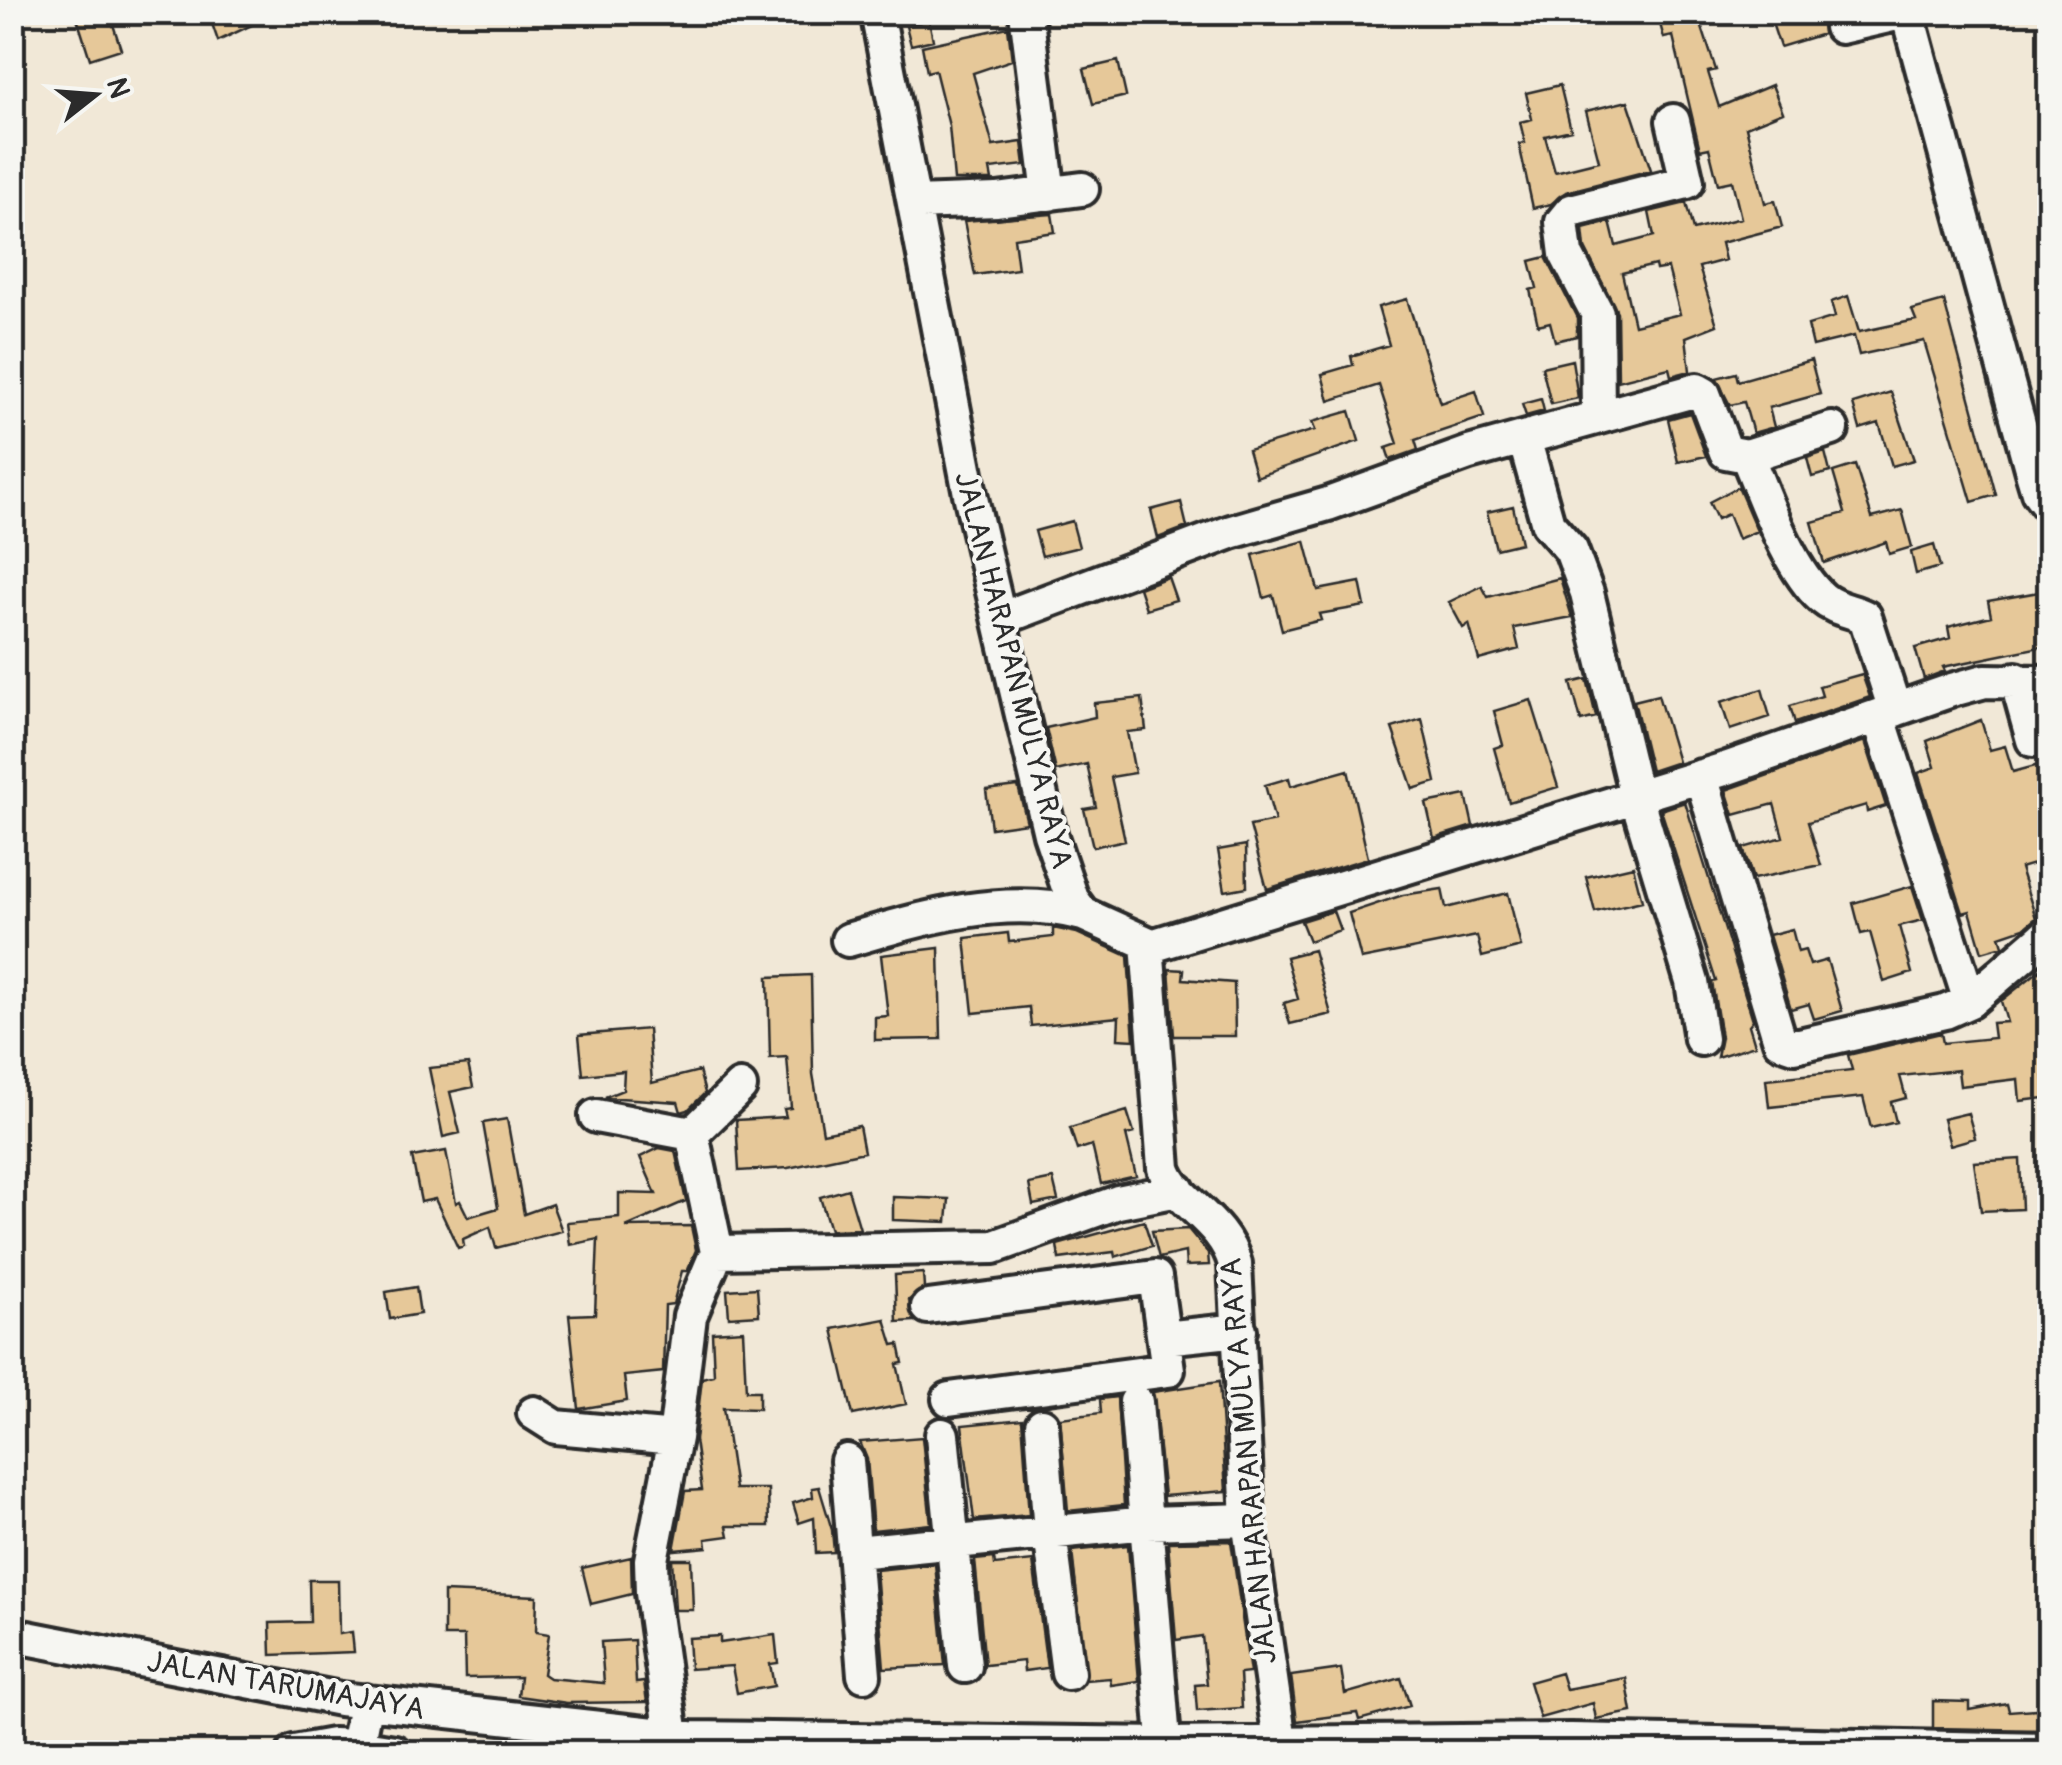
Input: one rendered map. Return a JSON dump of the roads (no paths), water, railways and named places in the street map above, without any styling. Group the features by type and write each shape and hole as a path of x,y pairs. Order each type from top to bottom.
{"street":[{"name":"JALAN HARAPAN MULYA RAYA","path":"877,12 970,494 1050,834 1072,900 1083,914"},
{"path":"915,203 1066,192 1026,12"},
{"path":"1841,27 1906,12 2032,472 2038,492 2050,508"},
{"path":"1598,417 1597,313 1566,254 1562,222 1571,211 1687,182 1674,121"},
{"path":"1000,619 1231,532 1524,438 1702,391 1726,452 1747,456 1832,429"},
{"path":"1524,438 1548,524 1571,550 1583,579 1636,796 1682,944 1701,1039"},
{"path":"1747,456 1783,538 1818,594 1840,610 1865,617 1887,714 1970,1001"},
{"path":"2016,679 2034,740"},
{"path":"848,940 924,917 1058,907 1142,939 1148,948 1700,776 1985,681 2050,682"},
{"path":"1700,776 1780,1041 1795,1046 1945,1012 1970,1001 2050,932"},
{"name":"JALAN HARAPAN MULYA RAYA","path":"1148,948 1159,1132 1167,1177 1208,1217 1232,1250 1240,1330 1248,1520 1280,1740"},
{"path":"692,1134 740,1087"},
{"path":"596,1116 692,1134"},
{"path":"672,1736 651,1560 675,1438 690,1316 716,1252 692,1134"},
{"path":"716,1252 780,1254 994,1247 1118,1202 1178,1190"},
{"path":"928,1307 1156,1277 1168,1370 949,1398"},
{"path":"1164,1338 1240,1330"},
{"path":"1136,1402 1165,1748"},
{"path":"534,1413 556,1427 675,1438"},
{"path":"1042,1425 1050,1533 1068,1673"},
{"path":"942,1436 965,1666"},
{"path":"847,1460 864,1674"},
{"path":"856,1552 1147,1523 1248,1520"},
{"name":"JALAN TARUMAJAYA","path":"12,1635 238,1682 366,1702 672,1736 833,1746 1165,1748 1280,1740 1571,1740 2050,1750"},
{"path":"357,1746 366,1702"},
{"path":"294,1752 332,1744 395,1752"}]}
